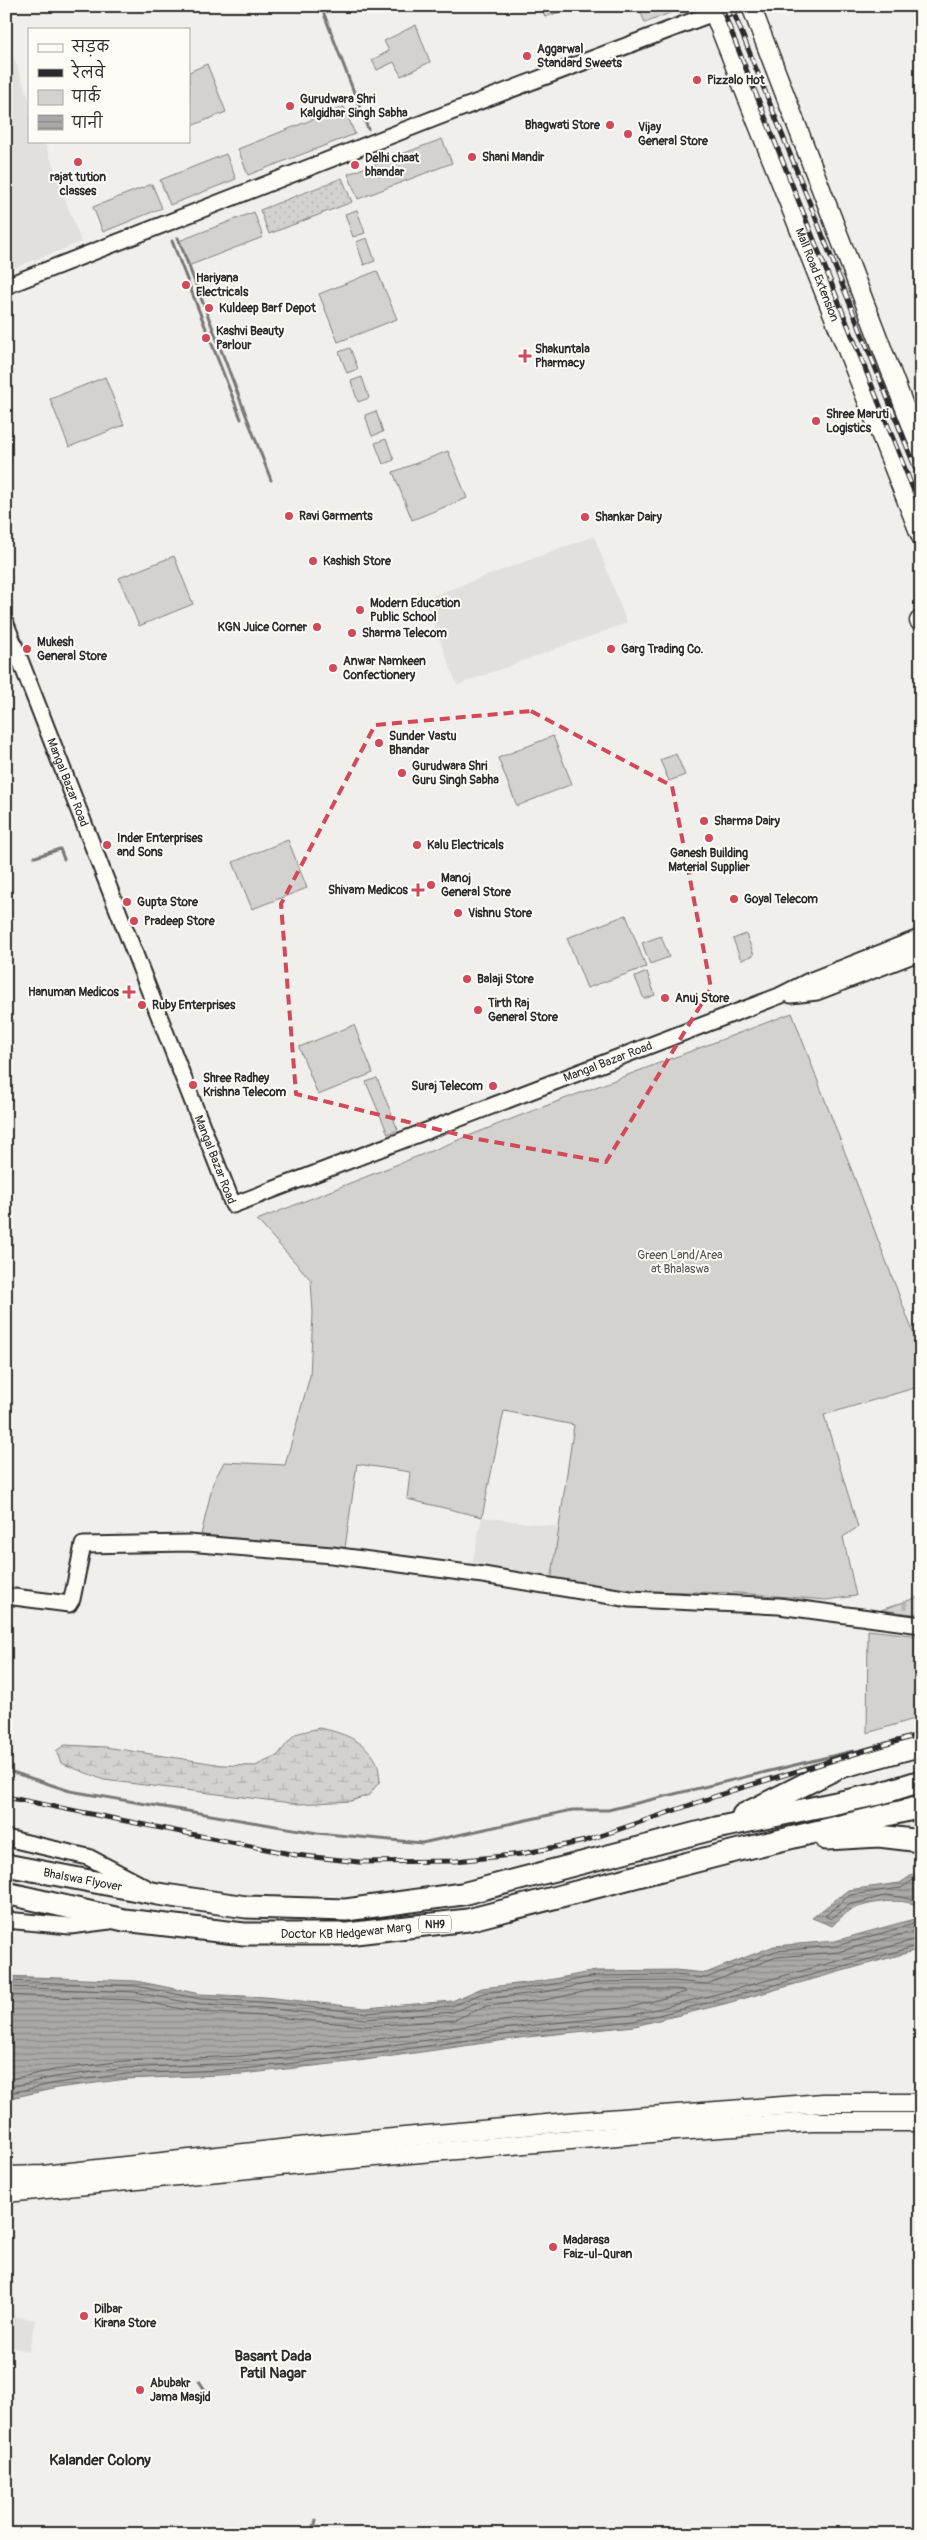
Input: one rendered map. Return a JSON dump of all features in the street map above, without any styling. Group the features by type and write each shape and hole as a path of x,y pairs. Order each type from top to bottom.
{"highway":[{"path":"716,1828 837,1768 921,1745"},
{"path":"716,1828 879,1794 921,1781"},
{"path":"739,1850 921,1807"},
{"name":"Doctor KB Hedgewar Marg","path":"158,1894 246,1907 346,1910 462,1894 716,1828"},
{"path":"739,1850 794,1841 879,1836 914,1840"},
{"name":"Doctor KB Hedgewar Marg","path":"124,1920 244,1934 347,1934 468,1920 739,1850"},
{"name":"Bhalswa Flyover","path":"6,1865 158,1894"},
{"path":"6,1893 124,1920"}],"main road":[{"path":"751,6 921,450"},
{"name":"Mall Road Extension","path":"712,10 921,537"},
{"path":"6,2176 43,2175 317,2145 568,2122 823,2103 921,2103"},
{"path":"6,2193 331,2161 675,2131 812,2122 921,2122"}],"street":[{"path":"6,286 712,10 732,6"},
{"name":"Mangal Bazar Road","path":"6,624 233,1205 779,996"},
{"path":"779,996 809,981 921,937"},
{"path":"779,996 817,992 921,952"},
{"path":"6,1596 69,1604 72,1599 83,1545 188,1543 365,1559 643,1600 779,1606 921,1626"},
{"path":"6,1838 88,1857 158,1894"},
{"path":"6,1920 70,1926 124,1920"}],"highlighted area":[{"path":"531,711 672,786 711,988 606,1162 472,1138 296,1094 281,904 375,725"}],"shaded area":[{"path":"6,38 28,96 28,142 44,142 81,242 6,271"},
{"path":"594,536 627,623 457,685 424,599"},
{"path":"482,1517 560,1527 551,1582 471,1570"},
{"path":"6,2315 35,2320 29,2351 6,2346"}],"green space":[{"path":"541,6 577,6 545,17"},
{"path":"638,6 670,6 672,12 645,23"},
{"path":"416,25 430,62 401,76 394,62 377,70 372,60 389,51 384,41"},
{"path":"207,64 226,112 190,127 190,72"},
{"path":"344,107 355,134 248,175 238,149"},
{"path":"442,139 452,163 358,199 348,174"},
{"path":"226,154 236,179 170,205 160,180"},
{"path":"342,178 352,202 269,234 260,210"},
{"path":"152,184 162,208 103,232 93,207"},
{"path":"357,210 365,233 353,237 345,214"},
{"path":"254,212 263,237 188,266 179,241"},
{"path":"367,238 375,261 364,265 356,242"},
{"path":"377,271 397,319 338,342 319,294"},
{"path":"350,348 358,369 347,373 339,352"},
{"path":"105,377 124,425 69,447 50,399"},
{"path":"362,377 369,398 358,402 351,381"},
{"path":"376,411 383,432 372,436 365,415"},
{"path":"386,439 394,460 383,464 375,443"},
{"path":"448,451 467,498 412,520 393,472"},
{"path":"174,556 193,604 139,626 119,578"},
{"path":"553,736 572,784 517,806 498,758"},
{"path":"676,754 685,775 669,781 660,760"},
{"path":"288,840 307,888 252,909 233,862"},
{"path":"626,915 646,967 587,988 567,938"},
{"path":"746,934 754,955 741,960 733,939"},
{"path":"661,936 669,957 650,964 642,943"},
{"path":"647,972 655,995 644,999 635,977"},
{"name":"Green Land/Area at Bhalaswa","path":"792,1013 921,1353 921,1386 824,1415 858,1527 843,1537 856,1596 826,1600 738,1593 595,1590 551,1582 574,1425 504,1411 482,1517 407,1499 410,1472 357,1464 345,1548 201,1535 213,1483 224,1462 285,1465 310,1376 313,1313 311,1280 257,1220 519,1116"},
{"path":"354,1025 373,1073 318,1095 299,1047"},
{"path":"377,1078 398,1130 388,1134 366,1082"},
{"path":"921,1596 921,1615 881,1610"},
{"path":"868,1630 921,1636 921,1717 867,1733"},
{"path":"319,1728 335,1732 359,1742 371,1754 378,1765 380,1781 369,1795 351,1801 299,1804 104,1780 61,1763 56,1751 65,1745 105,1747 223,1765 255,1766 277,1756 295,1734"}],"water":[{"path":"921,1869 921,1908 906,1902 886,1901 848,1911 832,1926 812,1918 848,1890 900,1883"},
{"path":"921,1917 921,1949 724,2004 635,2026 527,2037 358,2061 242,2074 127,2079 57,2088 6,2099 6,1976 136,1981 200,1994 265,1997 365,2008 452,2001 482,1988 543,1981 596,1971 675,1970 706,1973 774,1946 835,1941"}],"waterway":[{"path":"321,6 368,129"},
{"path":"178,238 271,480"},
{"path":"172,241 241,419"},
{"path":"35,857 60,849 64,859"},
{"path":"6,1770 70,1791 317,1833 422,1843 572,1810 608,1810 853,1751"},
{"path":"199,2381 207,2393"},
{"path":"312,2534 316,2520"}],"railway":[{"path":"721,6 921,509"},
{"path":"731,6 921,482"},
{"path":"6,1797 296,1855 359,1862 456,1861 521,1854 585,1841 734,1790 921,1734"}],"place":[{"name":"Aggarwal Standard Sweets","path":"527,56"},
{"name":"Pizzalo Hot","path":"697,80"},
{"name":"Gurudwara Shri Kalgidhar Singh Sabha","path":"290,106"},
{"name":"Bhagwati Store","path":"610,125"},
{"name":"Vijay General Store","path":"628,134"},
{"name":"Shani Mandir","path":"472,157"},
{"name":"rajat tution classes","path":"78,162"},
{"name":"Delhi chaat bhandar","path":"355,165"},
{"name":"Hariyana Electricals","path":"186,285"},
{"name":"Kuldeep Barf Depot","path":"209,308"},
{"name":"Kashvi Beauty Parlour","path":"206,338"},
{"name":"Shakuntala Pharmacy","path":"525,356"},
{"name":"Shree Maruti Logistics","path":"816,421"},
{"name":"Ravi Garments","path":"289,516"},
{"name":"Shankar Dairy","path":"585,517"},
{"name":"Kashish Store","path":"313,561"},
{"name":"Modern Education Public School","path":"360,610"},
{"name":"KGN Juice Corner","path":"317,627"},
{"name":"Sharma Telecom","path":"352,633"},
{"name":"Mukesh General Store","path":"27,649"},
{"name":"Garg Trading Co.","path":"611,649"},
{"name":"Anwar Namkeen Confectionery","path":"333,668"},
{"name":"Sunder Vastu Bhandar","path":"379,743"},
{"name":"Gurudwara Shri Guru Singh Sabha","path":"402,773"},
{"name":"Sharma Dairy","path":"704,821"},
{"name":"Ganesh Building Material Supplier","path":"709,838"},
{"name":"Inder Enterprises and Sons","path":"107,845"},
{"name":"Kalu Electricals","path":"417,845"},
{"name":"Manoj General Store","path":"431,885"},
{"name":"Shivam Medicos","path":"418,890"},
{"name":"Goyal Telecom","path":"734,899"},
{"name":"Gupta Store","path":"127,902"},
{"name":"Vishnu Store","path":"458,913"},
{"name":"Pradeep Store","path":"134,921"},
{"name":"Balaji Store","path":"467,979"},
{"name":"Hanuman Medicos","path":"129,992"},
{"name":"Anuj Store","path":"665,998"},
{"name":"Ruby Enterprises","path":"142,1005"},
{"name":"Tirth Raj General Store","path":"478,1010"},
{"name":"Shree Radhey Krishna Telecom","path":"193,1085"},
{"name":"Suraj Telecom","path":"493,1086"},
{"name":"Madarasa Faiz-ul-Quran","path":"553,2247"},
{"name":"Dilbar Kirana Store","path":"84,2316"},
{"name":"Abubakr Jama Masjid","path":"140,2390"}],"district":[{"name":"Basant Dada Patil Nagar","path":"273,2364"},
{"name":"Kalander Colony","path":"100,2460"}]}
